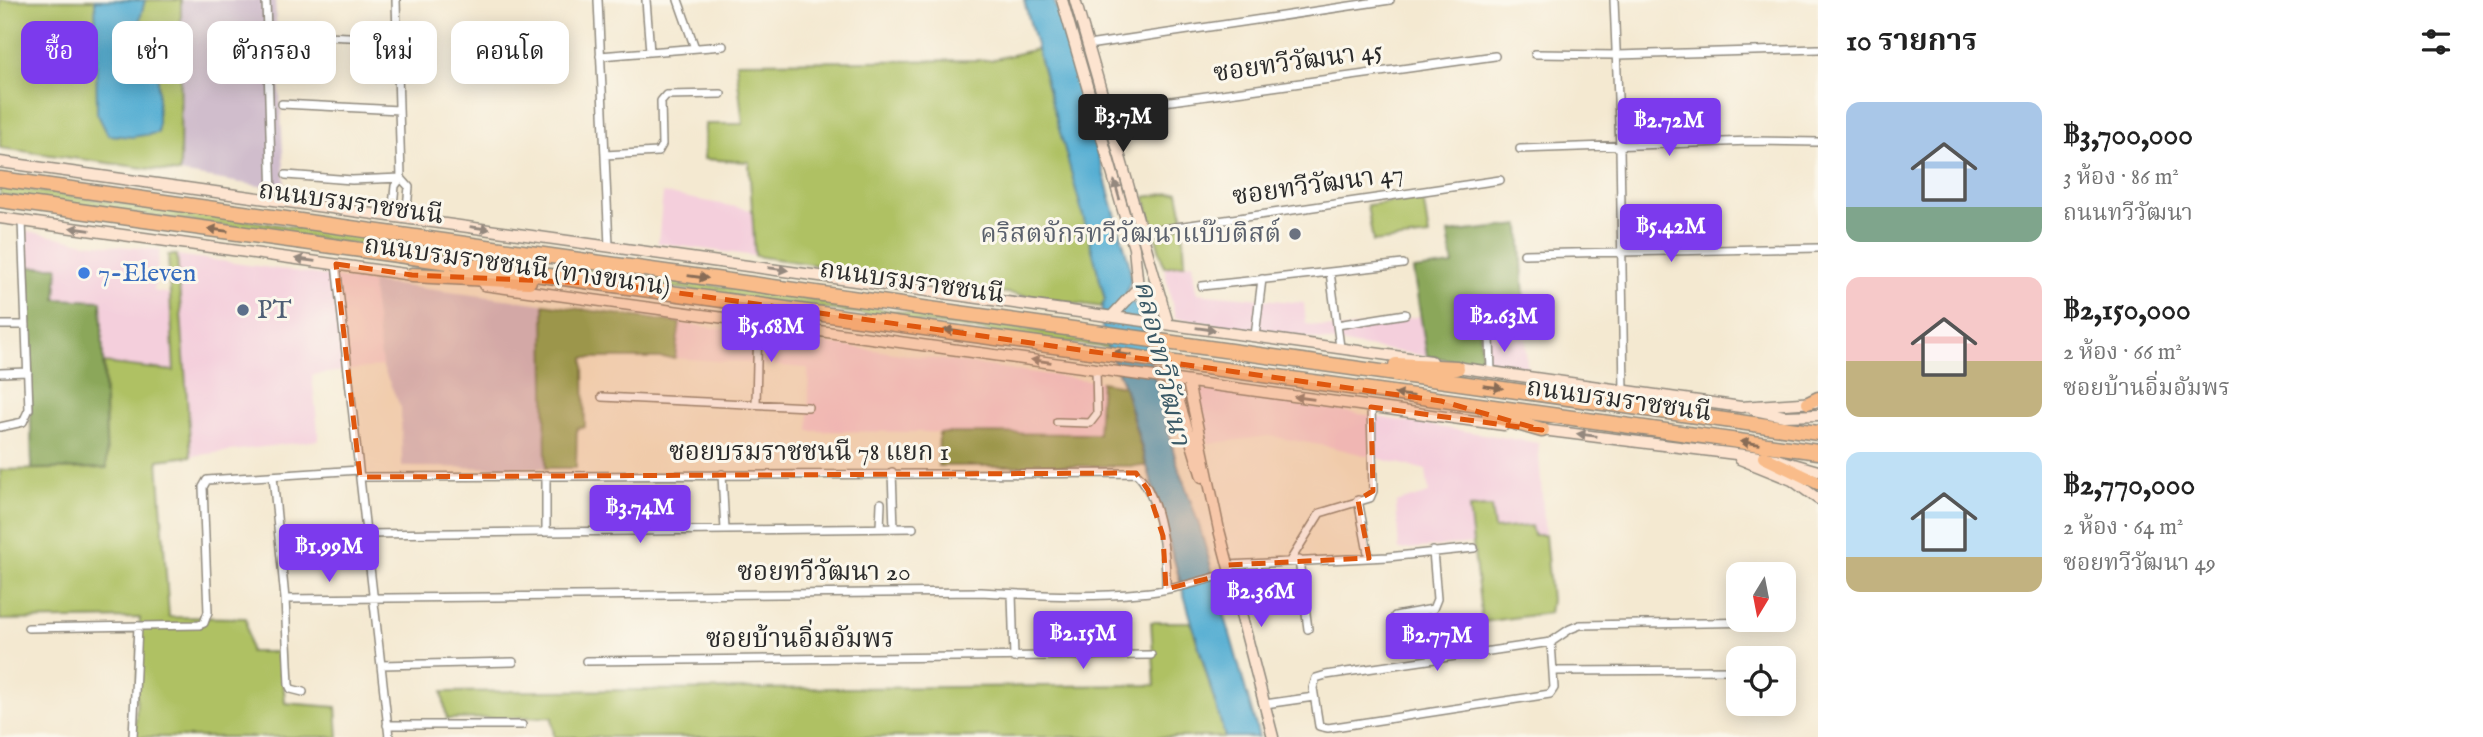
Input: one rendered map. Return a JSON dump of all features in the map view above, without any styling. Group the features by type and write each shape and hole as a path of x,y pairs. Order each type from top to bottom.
{"highway":[{"name":"ถนนบรมราชชนนี","path":"0,179 1818,433"},
{"name":"ถนนบรมราชชนนี","path":"0,200 1818,452"},
{"path":"412,275 614,284"},
{"path":"1304,360 1457,368"},
{"path":"1441,401 1542,430"}],"main road":[{"path":"1062,0 1134,248 1138,288 1128,302 1113,315"},
{"path":"1076,0 1168,324"},
{"name":"ถนนบรมราชชนนี (ทางขนาน)","path":"0,162 1340,347 1457,368"},
{"name":"ถนนบรมราชชนนี (ทางขนาน)","path":"0,218 1371,407 1764,457 1796,463 1818,471"},
{"path":"1138,288 1152,300 1161,298"},
{"name":"ถนนบรมราชชนนี","path":"1457,368 1741,407 1815,401"},
{"path":"1172,379 1219,530"},
{"path":"1188,382 1219,530 1273,737"},
{"path":"1741,407 1818,422"},
{"path":"1784,416 1818,415"},
{"path":"1725,453 1792,480 1818,499"},
{"path":"1764,457 1818,483"}],"street":[{"path":"266,0 272,200"},
{"path":"396,0 397,21"},
{"path":"598,0 609,246"},
{"path":"646,0 650,52"},
{"path":"678,0 695,48"},
{"path":"1088,45 1390,0"},
{"path":"1614,0 1623,250 1624,392"},
{"path":"600,57 723,46"},
{"path":"1535,54 1617,55 1818,49"},
{"name":"ซอยทวีวัฒนา 45","path":"1106,110 1494,55"},
{"path":"392,216 395,186 401,178 398,84"},
{"path":"605,155 658,152 662,145 662,101 666,95 720,94"},
{"path":"282,104 399,110"},
{"path":"1520,149 1752,141 1818,142"},
{"path":"286,175 352,180 401,178"},
{"path":"401,178 409,187 405,218"},
{"name":"ซอยทวีวัฒนา 47","path":"1142,232 1500,180"},
{"path":"0,427 23,422 29,410 22,221"},
{"path":"1524,254 1818,248"},
{"path":"336,264 389,737"},
{"path":"1202,286 1403,264"},
{"path":"1330,272 1340,347"},
{"path":"1255,336 1262,278"},
{"path":"1337,325 1405,314"},
{"path":"756,404 758,323"},
{"path":"0,325 26,325"},
{"path":"1490,336 1491,373"},
{"path":"1058,422 1090,424 1097,414 1096,369"},
{"path":"0,373 28,372"},
{"path":"602,397 808,407"},
{"path":"1290,561 1320,513 1370,498 1373,491 1371,407"},
{"path":"892,472 894,528"},
{"name":"ซอยบรมราชชนนี 78 แยก 1","path":"138,626 204,623 208,612 203,487 207,480 274,476 359,473 1136,473 1149,490 1163,536 1170,589"},
{"path":"722,474 725,530"},
{"path":"546,475 546,532"},
{"path":"274,476 285,599 289,685 291,690 303,692"},
{"path":"1358,500 1369,558"},
{"path":"880,528 881,503"},
{"path":"366,534 913,528"},
{"name":"ซอยทวีวัฒนา 20","path":"285,599 1114,594 1170,589 1212,578 1229,569 1290,561 1369,558 1474,548"},
{"path":"1395,616 1433,608 1437,599 1433,551"},
{"path":"1299,560 1308,629"},
{"path":"1012,594 1014,658"},
{"path":"1550,642 1554,688 1550,694 1328,728 1319,726 1314,697 1316,678 1326,675 1550,642 1580,625 1726,623"},
{"path":"28,628 138,626 133,737"},
{"name":"ซอยบ้านอิ่มอัมพร","path":"586,661 1151,655"},
{"path":"381,664 513,662"},
{"path":"1554,671 1726,670"},
{"path":"1265,704 1314,697"},
{"path":"387,725 522,725"}],"highlighted area":[{"path":"336,264 412,275 615,284 1441,401 1542,430 1371,407 1373,491 1358,500 1369,558 1228,565 1230,573 1166,589 1163,536 1148,490 1136,473 360,477"}],"shaded area":[{"path":"181,0 275,0 276,21 207,21 207,84 279,84 285,190 180,173 181,84 193,84 193,21 181,21"},
{"path":"663,193 752,210 755,256 658,243"},
{"path":"27,231 86,243 160,250 154,291 170,294 175,371 104,363 101,301 56,299 58,268 27,267"},
{"path":"177,255 371,282 382,366 312,375 319,440 191,456"},
{"path":"1193,263 1197,293 1304,303 1306,324 1342,329 1421,316 1427,356 1175,318 1164,267"},
{"path":"371,282 544,304 546,468 402,467 401,408 382,366"},
{"path":"1524,299 1527,371 1481,365 1479,306"},
{"path":"680,323 1101,382 1099,434 809,431 808,368 675,358"},
{"path":"1207,389 1538,443 1545,535 1533,535 1531,527 1494,529 1473,543 1399,550 1396,503 1429,493 1426,470 1331,447 1269,436 1209,444 1196,392"}],"green space":[{"path":"0,0 181,0 181,21 112,21 112,84 181,84 180,173 0,148"},
{"path":"1037,49 1105,300 1101,307 755,256 749,162 704,159 705,124 743,124 736,62 991,60"},
{"path":"0,186 1104,340 1108,348 0,195"},
{"path":"1178,192 1185,264 1164,267 1145,197"},
{"path":"1423,198 1429,236 1373,242 1367,205"},
{"path":"1520,225 1524,299 1480,306 1481,365 1427,356 1413,270 1453,265 1448,233"},
{"path":"168,255 177,255 191,456 158,460 169,617 246,618 250,652 281,652 285,703 336,707 338,737 135,737 140,618 0,620 0,470 107,468 104,363 174,371"},
{"path":"27,267 58,267 56,299 101,301 107,468 32,469"},
{"path":"544,304 680,323 675,358 584,358 585,427 577,428 576,468 546,468"},
{"path":"1101,382 1124,386 1146,466 938,466 939,433 1098,434"},
{"path":"1491,507 1494,529 1531,526 1533,535 1545,535 1551,600 1549,613 1482,622 1469,508"},
{"path":"1151,622 1191,622 1225,737 554,737 552,717 447,719 442,692 1155,685"}],"water":[{"path":"95,0 145,0 140,21 112,21 112,84 158,84 158,133 132,137 108,135 97,113 98,21 95,21"},
{"path":"1024,0 1054,0 1129,263 1131,279 1126,295 1137,308 1175,457 1200,528 1259,737 1225,737 1124,386 1103,331 1101,320 1105,300"}],"place":[{"name":"คริสตจักรทวีวัฒนาแบ๊บติสต์","path":"1295,234"},
{"name":"7-Eleven","path":"84,273"},
{"name":"PT","path":"243,310"}],"water label":[{"name":"คลองทวีวัฒนา","path":"1161,363"}]}
